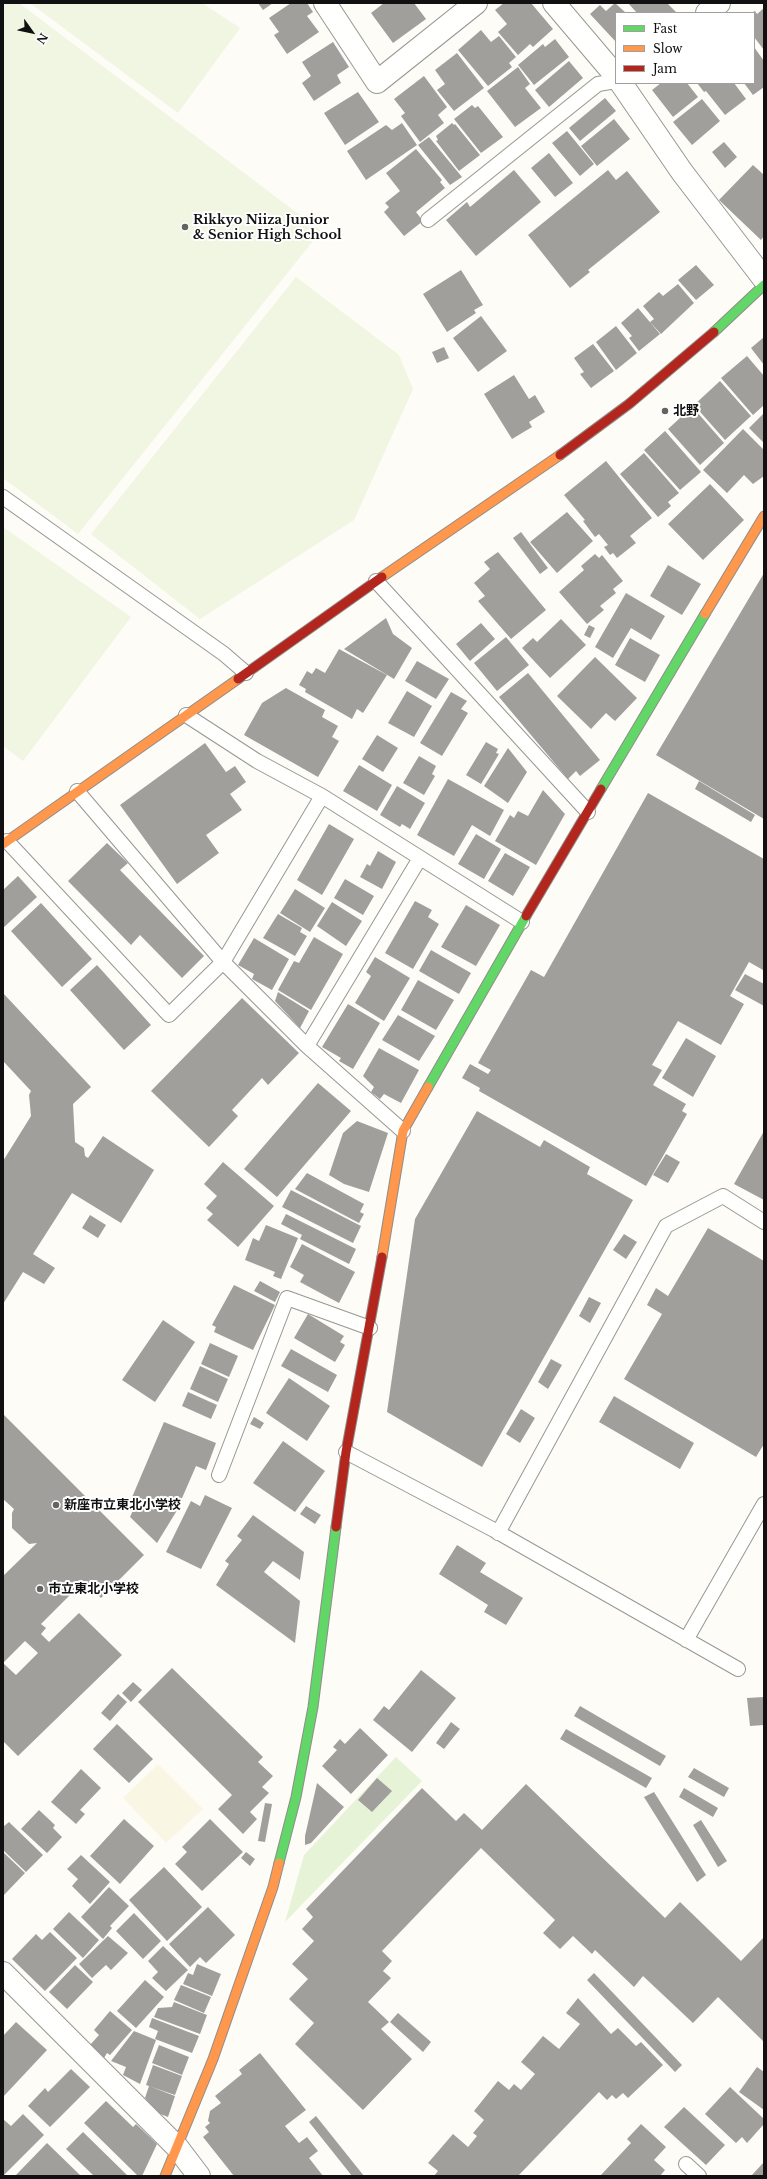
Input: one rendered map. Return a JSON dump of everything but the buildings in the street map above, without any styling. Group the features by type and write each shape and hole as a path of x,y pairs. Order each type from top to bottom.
{"street":[{"path":"325,3 377,82 476,3"},
{"path":"554,3 615,75"},
{"path":"707,12 719,3"},
{"path":"622,84 682,172 764,279"},
{"path":"5,843 376,581 536,472 629,404 695,350 764,285"},
{"path":"165,2176 215,2052 273,1887 286,1842 313,1707 346,1452 370,1328 403,1131 522,922 764,516"},
{"path":"3,1973 177,2147 199,2176"}],"lane":[{"path":"428,220 598,84 615,81"},
{"path":"3,497 224,654 246,673"},
{"path":"376,581 588,812"},
{"path":"186,715 257,761 322,796 522,922"},
{"path":"77,791 223,962 307,1046 403,1131"},
{"path":"5,843 169,1015 223,962 322,796"},
{"path":"307,1046 420,858"},
{"path":"498,1533 666,1226 723,1196 764,1222"},
{"path":"219,1475 287,1298 370,1328"},
{"path":"346,1452 498,1533 738,1669"},
{"path":"686,1640 764,1504"},
{"path":"686,2164 699,2176"}],"shaded area":[{"path":"158,1764 203,1809 166,1843 123,1798"}],"green space":[{"path":"3,3 19,3 321,231 78,534 3,478"},
{"path":"30,3 202,3 240,28 178,113"},
{"path":"296,277 399,355 413,389 354,520 200,619 91,534"},
{"path":"3,527 131,617 23,761 3,746"},
{"path":"396,1757 422,1781 285,1922 304,1855"}],"traffic: fast":[{"path":"714,332 764,285"},
{"path":"601,789 705,614"},
{"path":"428,1087 526,916"},
{"path":"279,1863 296,1797 313,1707 336,1527"}],"traffic: slow":[{"path":"382,577 560,455"},
{"path":"705,614 764,516"},
{"path":"3,844 238,679"},
{"path":"382,1257 403,1131 428,1087"},
{"path":"165,2176 213,2059 273,1887 279,1863"}],"traffic: jam":[{"path":"560,455 629,404 714,332"},
{"path":"238,679 382,577"},
{"path":"526,916 601,789"},
{"path":"336,1527 346,1452 382,1257"}],"place":[{"name":"Rikkyo Niiza Junior & Senior High School","path":"185,227"},
{"name":"北野","path":"665,411"},
{"name":"新座市立東北小学校","path":"56,1505"},
{"name":"市立東北小学校","path":"40,1589"}]}
